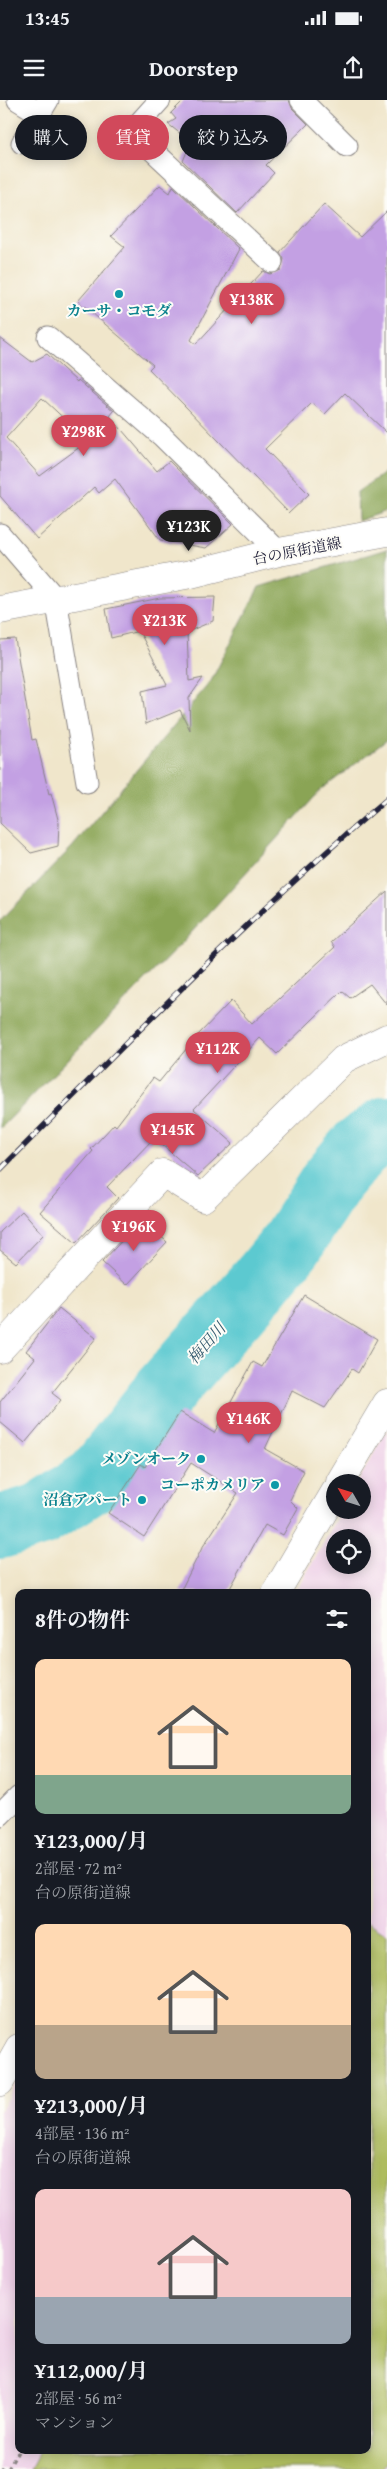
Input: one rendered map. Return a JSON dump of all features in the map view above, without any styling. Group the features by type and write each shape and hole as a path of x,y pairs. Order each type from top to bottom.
{"street":[{"name":"台の原街道線","path":"0,610 191,574 279,552 387,532"},
{"path":"0,1349 163,1173 204,1198 344,1059 387,1038"},
{"path":"345,1474 387,1402"},
{"path":"278,1589 326,1507"},
{"path":"0,2082 15,2055"}],"lane":[{"path":"18,100 43,106"},
{"path":"160,100 132,131 272,262"},
{"path":"301,100 347,146"},
{"path":"48,337 162,436 279,552"},
{"path":"0,534 56,599 87,782"},
{"path":"0,1815 15,1800"}],"path":[{"path":"8,2469 17,2454"}],"shaded area":[{"path":"387,1430 387,2469 0,2469 0,2111 15,2085 15,2454 371,2454 371,1589 298,1589 326,1539 326,1574 371,1574 371,1529 331,1529 337,1519 371,1519 371,1474 362,1474"}],"green space":[{"path":"387,471 387,511 358,521 357,492"},
{"path":"387,549 387,740 321,790 181,944 0,1129 0,921 73,846 211,681 259,587"},
{"path":"371,1924 387,1934 387,2461 382,2469 30,2469 38,2454 371,2454"}],"building":[{"path":"184,100 289,100 292,108 308,124 287,144 287,115 179,115 179,133 169,125 176,119 171,113"},
{"path":"271,160 266,165 274,173 237,213 183,161"},
{"path":"160,185 170,193 173,186 239,249 191,340 196,344 263,271 270,274 281,270 284,259 280,252 324,204 360,237 387,211 387,433 345,393 325,414 312,403 265,449 309,494 289,513 149,369 153,365 78,301 125,247 111,236"},
{"path":"0,338 32,362 47,354 77,382 78,380 114,411 110,416 157,471 169,461 233,524 206,548 160,540 115,479 99,493 94,487 37,539 0,496","holes":["42,398 88,441 40,476 6,438"]},
{"path":"215,597 213,621 187,632 189,681 203,678 189,698 190,730 180,710 146,724 142,691 167,685 139,631 111,638 106,609 160,598"},
{"path":"15,639 32,740 36,739 49,794 51,793 59,823 58,846 31,853 0,823 0,640"},
{"path":"387,891 387,1005 370,984 350,998 342,991 277,1054 260,1038 194,1109 233,1143 198,1176 154,1138 107,1187 118,1198 76,1243 40,1212 93,1151 91,1149 114,1124 116,1126 153,1078 159,1082 197,1036 231,1001 252,1024 335,947 331,942"},
{"path":"22,1211 43,1235 16,1263 0,1250 0,1232"},
{"path":"142,1219 167,1242 127,1285 102,1262"},
{"path":"304,1295 377,1339 358,1373 352,1369 325,1408 292,1391 265,1449 304,1471 290,1500 298,1508 283,1535 265,1525 230,1589 182,1589 202,1548 238,1493 191,1463 144,1537 108,1513 141,1464 145,1467 180,1412 214,1433 253,1362 262,1367"},
{"path":"59,1308 96,1338 52,1393 61,1400 25,1443 0,1422 0,1402 35,1358 26,1351"}],"waterway":[{"name":"梅田川","path":"0,1527 40,1515 96,1479 166,1389 291,1245 333,1179 360,1147 387,1128"}],"railway":[{"path":"0,1170 142,1027 238,934 336,843 387,799"}],"place":[{"name":"カーサ・コモダ","path":"119,294"},
{"name":"メゾンオーク","path":"201,1459"},
{"name":"コーポカメリア","path":"275,1485"},
{"name":"沼倉アパート","path":"142,1500"}]}
